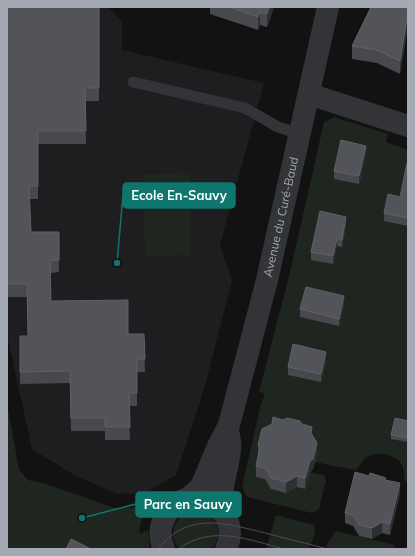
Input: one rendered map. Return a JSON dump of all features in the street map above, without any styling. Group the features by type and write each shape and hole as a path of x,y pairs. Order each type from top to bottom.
{"street":[{"name":"Avenue du Curé-Baud","path":"164,549 160,532 167,512 173,506 187,499 201,487 218,446 229,425 267,280 328,7"},
{"path":"309,94 408,126"},
{"name":"Avenue du Curé-Baud","path":"221,510 222,484 230,450 229,425"},
{"path":"187,499 197,498 205,500 215,504 221,510 228,521 230,531 230,547"}],"lane":[{"path":"133,82 245,108 276,126 300,134"}],"shaded area":[{"path":"7,7 108,7 122,21 122,50 264,83 220,245 232,281 205,386 176,475 145,493 117,494 74,475 32,449 7,335"},
{"path":"334,117 388,134 386,142 408,150 408,482 405,481 400,462 386,454 372,454 368,456 355,470 315,462 291,485 305,489 310,472 324,475 326,480 319,509 312,513 247,497 242,487 260,408 265,393 259,392 290,272 324,122"},
{"path":"190,173 191,255 145,256 143,174"},
{"path":"7,403 19,470 28,480 43,483 115,508 145,507 139,529 140,534 148,530 150,549 7,549"},
{"path":"198,511 205,513 217,526 218,537 216,543 212,549 179,549 173,536 175,524 184,515"},
{"path":"276,515 314,525 315,534 309,549 266,549"},
{"path":"336,531 394,545 394,549 325,549"}],"building":[{"path":"7,7 99,7 99,88 85,88 86,131 38,131 38,186 29,186 31,232 59,232 59,260 50,260 51,301 128,300 128,334 144,334 145,359 137,359 137,393 129,393 130,427 105,427 105,418 71,418 70,371 20,372 20,336 28,336 27,284 7,284"},
{"path":"229,7 269,7 267,14 260,12 258,17"},
{"path":"371,7 408,7 400,61 377,50 352,46"},
{"path":"341,140 366,146 359,176 334,171"},
{"path":"407,163 408,218 384,213 388,194 400,197"},
{"path":"320,211 346,217 342,240 337,238 333,256 311,252"},
{"path":"306,287 344,296 339,319 300,309"},
{"path":"293,344 326,352 321,374 288,367"},
{"path":"273,417 283,420 287,418 300,421 302,424 312,427 311,433 317,443 313,459 310,461 305,478 297,476 286,482 271,478 265,468 256,466 260,448 258,445 262,429 272,424"},
{"path":"395,418 408,421 408,438 391,435"},
{"path":"355,472 369,476 370,473 386,478 385,480 400,483 390,524 382,522 372,528 359,525 353,515 345,513"},
{"path":"71,539 89,548 66,549"}],"tram line":[{"path":"158,549 170,537 182,529 208,523 236,526 328,549"},
{"path":"179,549 191,541 204,537 217,536 244,538 284,549"}],"place":[{"name":"Ecole En-Sauvy","path":"117,263"},
{"name":"Parc en Sauvy","path":"82,518"}]}
